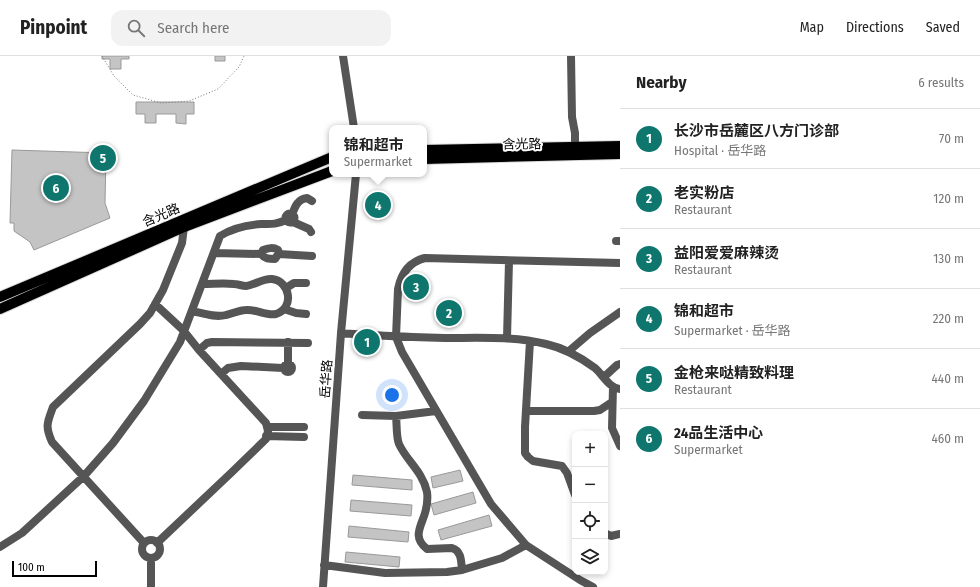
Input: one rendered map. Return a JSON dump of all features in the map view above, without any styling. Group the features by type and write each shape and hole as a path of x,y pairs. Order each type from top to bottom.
{"main road":[{"name":"含光路","path":"427,159 575,151 620,146"},
{"name":"含光路","path":"427,150 575,151 620,154"},
{"name":"含光路","path":"0,297 329,158"},
{"name":"含光路","path":"0,309 184,227 329,172"}],"street":[{"path":"343,56 354,125"},
{"path":"571,56 572,117 575,133 575,151"},
{"name":"岳华路","path":"323,587 341,333 356,177"},
{"path":"0,547 22,533 84,476 113,443 144,401 180,342 220,236 226,232 251,225 275,225 290,219 295,206 302,199 307,198 312,201"},
{"path":"290,219 309,229 311,232"},
{"path":"144,543 52,442 47,430 49,417 53,407 150,313 163,290 182,243 184,227"},
{"path":"214,253 261,254 264,258 269,259 274,258 279,254 312,256"},
{"path":"593,587 526,545 487,499 402,352 396,337 400,282 406,270 417,260 425,258 620,263"},
{"path":"507,338 509,261"},
{"path":"192,311 224,316 244,310 275,314 284,309 288,298 286,288 281,281 273,279 267,279 246,286 234,284 203,284"},
{"path":"286,288 294,283 306,283"},
{"path":"155,304 184,332 266,424 268,431 266,439 157,543"},
{"path":"284,309 296,313 306,314"},
{"path":"569,351 590,333 620,312"},
{"path":"341,333 396,337 507,338 547,344 569,351 595,368 616,388 612,402 612,428 620,446"},
{"path":"530,341 525,453 528,458 533,461 562,466 567,473 572,487"},
{"path":"199,350 207,343 212,342 308,343"},
{"path":"220,374 228,368 234,367 286,366 288,342"},
{"path":"604,377 620,364"},
{"path":"526,411 594,411 600,410 612,402"},
{"path":"362,415 396,416 436,411"},
{"path":"396,416 399,445 424,482 427,492 426,509 418,531 420,541 427,549 456,549 459,552 462,570"},
{"path":"267,427 304,427"},
{"path":"266,436 304,437"},
{"path":"608,534 611,536 620,534"},
{"path":"149,541 154,541 157,543 160,550 157,555 151,558 143,554 142,548 144,543 149,541"},
{"path":"324,565 386,572 447,572 462,570 502,558 526,545"},
{"path":"151,558 151,587"}],"path":[{"path":"102,56 114,76 134,95 161,103 189,102 218,89 239,67 244,56"}],"building":[{"path":"102,56 129,56 129,59 121,59 121,69 110,69 110,59 102,59"},
{"path":"215,56 225,56 225,61 215,61"},
{"path":"136,102 194,102 194,114 186,114 186,124 176,123 176,114 156,114 156,123 145,123 145,114 136,114"},
{"path":"12,150 106,153 105,203 110,218 34,250 30,242 14,231 14,223 10,223"},
{"path":"460,470 463,481 433,488 431,477"},
{"path":"353,475 412,480 412,490 352,485"},
{"path":"473,492 476,503 434,515 431,504"},
{"path":"351,500 412,505 411,516 350,511"},
{"path":"489,515 492,526 441,540 438,530"},
{"path":"349,526 409,532 408,542 348,537"},
{"path":"346,552 400,557 399,567 345,562"}],"place":[{"name":"金枪来哒精致料理","path":"103,158"},
{"name":"24品生活中心","path":"56,188"},
{"name":"锦和超市","path":"378,205"},
{"name":"益阳爱爱麻辣烫","path":"416,287"},
{"name":"老实粉店","path":"449,313"},
{"name":"长沙市岳麓区八方门诊部","path":"367,342"}]}
